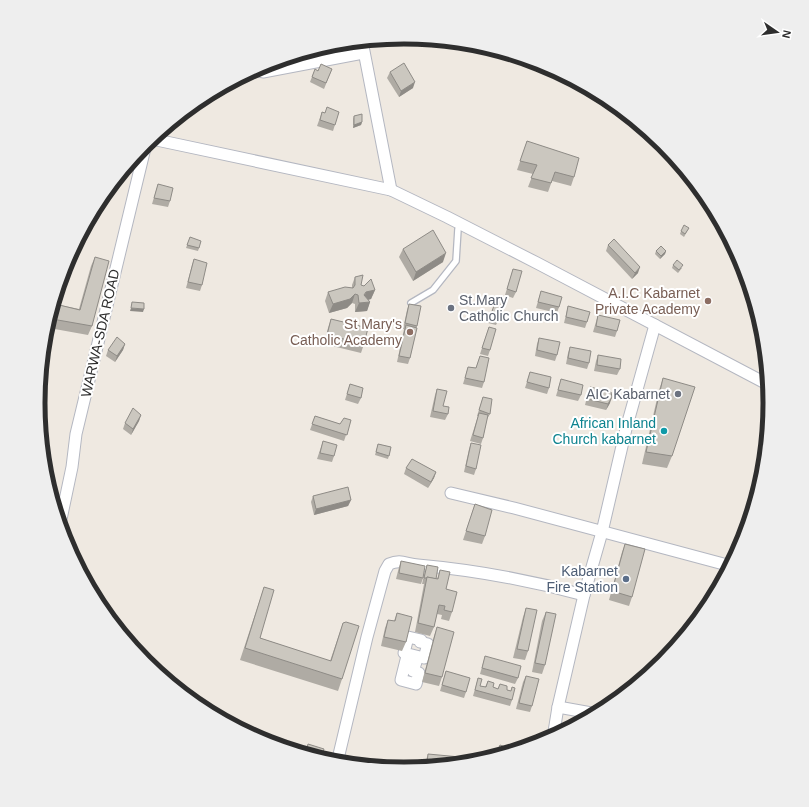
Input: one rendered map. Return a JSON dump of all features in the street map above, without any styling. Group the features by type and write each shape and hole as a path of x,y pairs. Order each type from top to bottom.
{"street":[{"path":"362,47 391,190"},
{"path":"266,71 363,53"},
{"path":"159,141 391,190 447,217 763,382"},
{"name":"WARWA-SDA ROAD","path":"62,513 72,466 76,434 143,156"},
{"path":"554,730 558,707 584,595 602,532 626,429 655,325"},
{"path":"451,493 514,508 726,565"},
{"path":"339,757 367,637 385,571 389,564 398,561 473,571 537,583 584,595"},
{"path":"558,707 588,712"}],"lane":[{"path":"411,303 433,290 456,261 458,229"}],"building":[{"path":"404,63 415,82 401,91 390,72"},
{"path":"321,64 332,69 326,83 312,77 315,69 318,71"},
{"path":"327,107 339,112 335,125 320,120 322,112 325,113"},
{"path":"362,114 362,122 354,125 354,116"},
{"path":"527,141 579,158 574,177 555,172 551,183 531,178 537,165 520,161"},
{"path":"158,184 173,188 170,201 154,198"},
{"path":"684,225 689,228 685,234 681,231"},
{"path":"433,230 446,253 416,272 403,249"},
{"path":"190,237 201,241 199,248 187,245"},
{"path":"614,239 640,267 635,273 608,245"},
{"path":"661,246 666,251 661,256 656,251"},
{"path":"95,257 109,261 92,326 55,320 59,305 80,310"},
{"path":"194,259 207,263 202,285 188,282"},
{"path":"677,260 683,265 679,270 673,265"},
{"path":"513,269 522,271 516,292 507,289"},
{"path":"363,275 361,285 364,286 371,279 375,290 366,292 364,295 370,302 359,303 358,295 355,294 350,299 333,304 328,292 345,287 353,288 355,285 355,277"},
{"path":"541,291 562,297 559,307 538,302"},
{"path":"497,297 505,299 499,319 490,317"},
{"path":"132,302 144,303 144,309 131,308"},
{"path":"409,304 421,306 417,326 405,323"},
{"path":"568,306 590,312 587,322 566,317"},
{"path":"598,315 620,320 617,331 596,326"},
{"path":"331,319 368,328 364,344 327,335"},
{"path":"406,325 417,328 410,358 399,356"},
{"path":"489,327 496,329 490,350 482,348"},
{"path":"117,337 125,344 117,356 108,350"},
{"path":"539,338 560,342 557,355 537,350"},
{"path":"570,347 591,351 589,363 568,358"},
{"path":"598,355 621,359 620,369 597,365"},
{"path":"480,356 489,358 484,382 465,378 468,367 476,368"},
{"path":"530,372 551,377 549,388 527,382"},
{"name":"African Inland Church kabarnet","path":"663,378 695,387 672,456 646,452"},
{"path":"561,379 583,385 581,395 558,390"},
{"path":"350,384 363,388 361,398 347,394"},
{"path":"590,387 611,392 612,397 608,404 588,399"},
{"path":"437,389 447,391 443,406 449,407 448,414 433,411"},
{"path":"483,397 492,399 490,414 479,410"},
{"path":"133,408 141,415 133,429 125,423"},
{"path":"479,413 488,415 483,438 473,435"},
{"path":"315,416 340,424 344,418 351,420 347,435 312,424"},
{"path":"323,441 337,445 334,456 320,453"},
{"path":"471,443 481,445 476,469 466,466"},
{"path":"378,444 391,447 389,456 376,452"},
{"path":"412,459 436,472 431,482 406,468"},
{"path":"348,487 351,500 316,509 313,496"},
{"path":"475,504 492,510 485,536 466,531"},
{"name":"Kabarnet Fire Station","path":"625,544 645,549 632,597 612,591"},
{"path":"401,561 425,566 423,578 399,573"},
{"path":"427,565 438,567 436,579 427,577 424,578"},
{"path":"440,570 450,572 446,589 457,592 452,612 444,610 445,606 439,605 434,627 418,623 427,577 438,579"},
{"path":"264,587 274,590 260,638 331,661 343,623 346,622 359,626 342,679 245,648"},
{"path":"526,608 537,610 528,651 517,649"},
{"path":"546,612 556,614 545,665 535,663"},
{"path":"397,613 412,617 406,642 384,637 388,620 395,621"},
{"path":"437,627 454,632 442,677 425,673"},
{"path":"485,656 521,666 518,678 482,668"},
{"path":"446,671 470,678 466,692 442,685"},
{"path":"526,676 539,679 532,706 519,703"},
{"path":"478,678 482,679 480,686 486,687 488,681 494,683 493,687 498,689 500,684 507,686 507,690 511,691 512,687 515,688 512,700 475,690"},
{"path":"308,744 324,749 323,754 306,750"},
{"path":"500,745 508,748 498,751"},
{"path":"428,754 460,757 460,759 451,760 427,762"}],"place":[{"name":"A.I.C Kabarnet Private Academy","path":"708,301"},
{"name":"St.Mary Catholic Church","path":"451,308"},
{"name":"St Mary's Catholic Academy","path":"410,332"},
{"name":"AIC Kabarnet","path":"678,394"},
{"name":"African Inland Church kabarnet","path":"664,431"},
{"name":"Kabarnet Fire Station","path":"626,579"}]}
